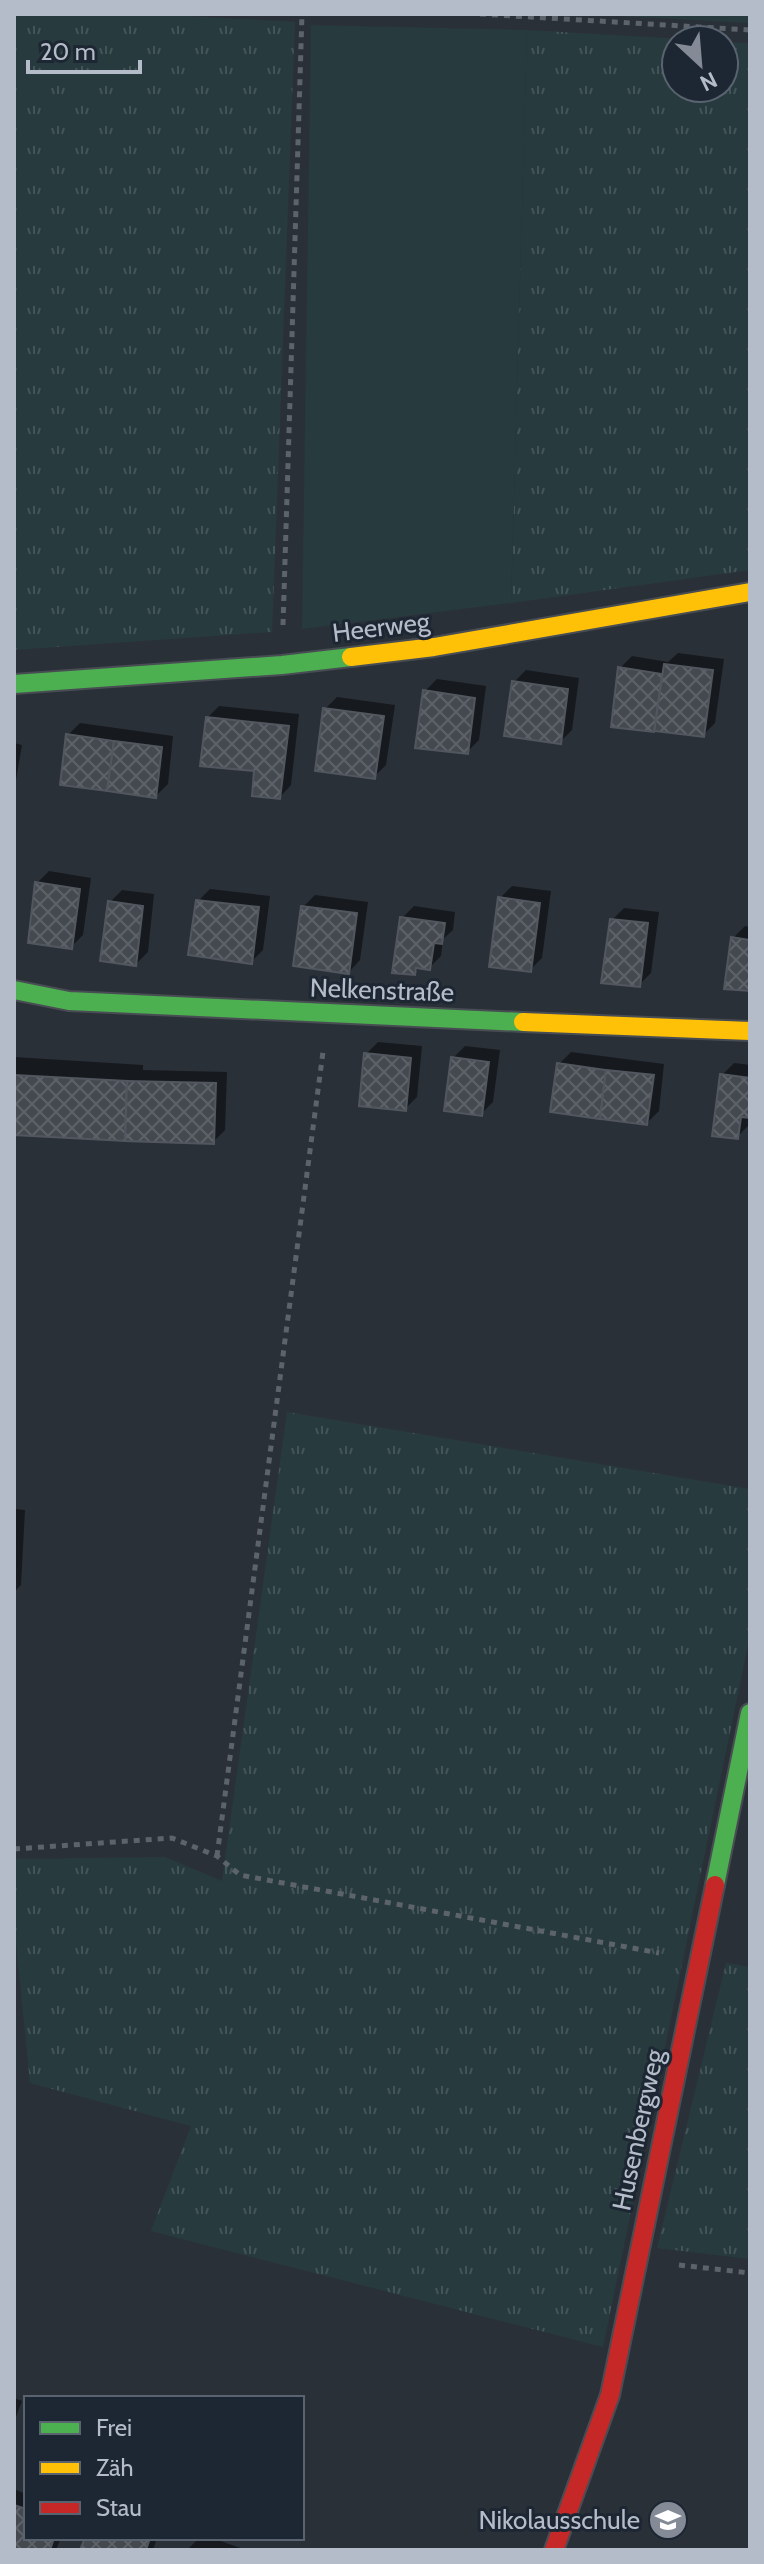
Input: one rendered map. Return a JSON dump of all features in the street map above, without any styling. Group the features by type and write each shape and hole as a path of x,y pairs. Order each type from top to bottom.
{"street":[{"name":"Heerweg","path":"14,684 282,665 434,647 750,592"},
{"name":"Nelkenstraße","path":"14,990 69,1001 750,1031"},
{"name":"Husenbergweg","path":"554,2550 610,2395 750,1713"}],"path":[{"path":"282,665 302,14"},
{"path":"480,14 750,30"},
{"path":"217,1856 328,1014"},
{"path":"14,1849 172,1838 217,1856 240,1875 699,1961"},
{"path":"638,2260 750,2273"}],"green space":[{"path":"14,14 151,14 295,22 272,632 14,650"},
{"path":"585,14 750,14 750,23"},
{"path":"311,25 527,30 511,603 302,629"},
{"path":"527,30 660,38 660,104 740,104 740,43 750,43 750,570 511,603"},
{"path":"287,1412 750,1489 750,1635 603,2347 151,2231 191,2126 30,2083 14,1921 14,1859 165,1857 222,1881"},
{"path":"726,1963 750,1967 750,2259 657,2248"}],"building":[{"path":"664,664 713,670 704,737 654,731"},
{"path":"618,667 662,674 654,732 611,727"},
{"path":"512,681 568,689 561,744 504,736"},
{"path":"423,690 475,698 468,754 415,748"},
{"path":"323,708 384,716 375,779 315,771"},
{"path":"206,717 289,726 280,799 252,796 254,771 200,766"},
{"path":"66,734 114,741 107,791 60,785"},
{"path":"114,741 162,747 156,798 107,791"},
{"path":"35,882 80,889 72,949 28,943"},
{"path":"498,897 540,903 531,972 489,967"},
{"path":"196,900 259,907 252,964 188,955"},
{"path":"108,901 143,906 136,966 100,961"},
{"path":"301,906 357,913 349,974 293,966"},
{"path":"400,917 445,923 442,944 434,943 430,970 416,968 415,975 392,973"},
{"path":"610,919 648,923 640,987 601,983"},
{"path":"731,937 750,940 750,991 724,989"},
{"path":"364,1053 411,1058 406,1111 359,1106"},
{"path":"451,1057 489,1062 482,1116 444,1111"},
{"path":"557,1063 606,1070 600,1119 550,1112"},
{"path":"606,1070 654,1075 647,1125 600,1119"},
{"path":"720,1074 750,1078 750,1118 741,1117 738,1139 712,1136"},
{"path":"14,1075 127,1081 125,1141 14,1135"},
{"path":"127,1081 216,1083 214,1144 125,1141"},
{"path":"14,2505 24,2508 24,2540 53,2540 50,2550 14,2550"},
{"path":"84,2540 149,2540 146,2550 80,2550"}],"traffic: fast":[{"path":"14,684 282,665 351,657"},
{"path":"14,990 69,1001 523,1022"},
{"path":"715,1885 750,1713"}],"traffic: slow":[{"path":"351,657 434,647 750,592"},
{"path":"523,1022 750,1031"}],"traffic: jam":[{"path":"554,2550 610,2395 715,1885"}],"place":[{"name":"Nikolausschule","path":"668,2520"}]}
